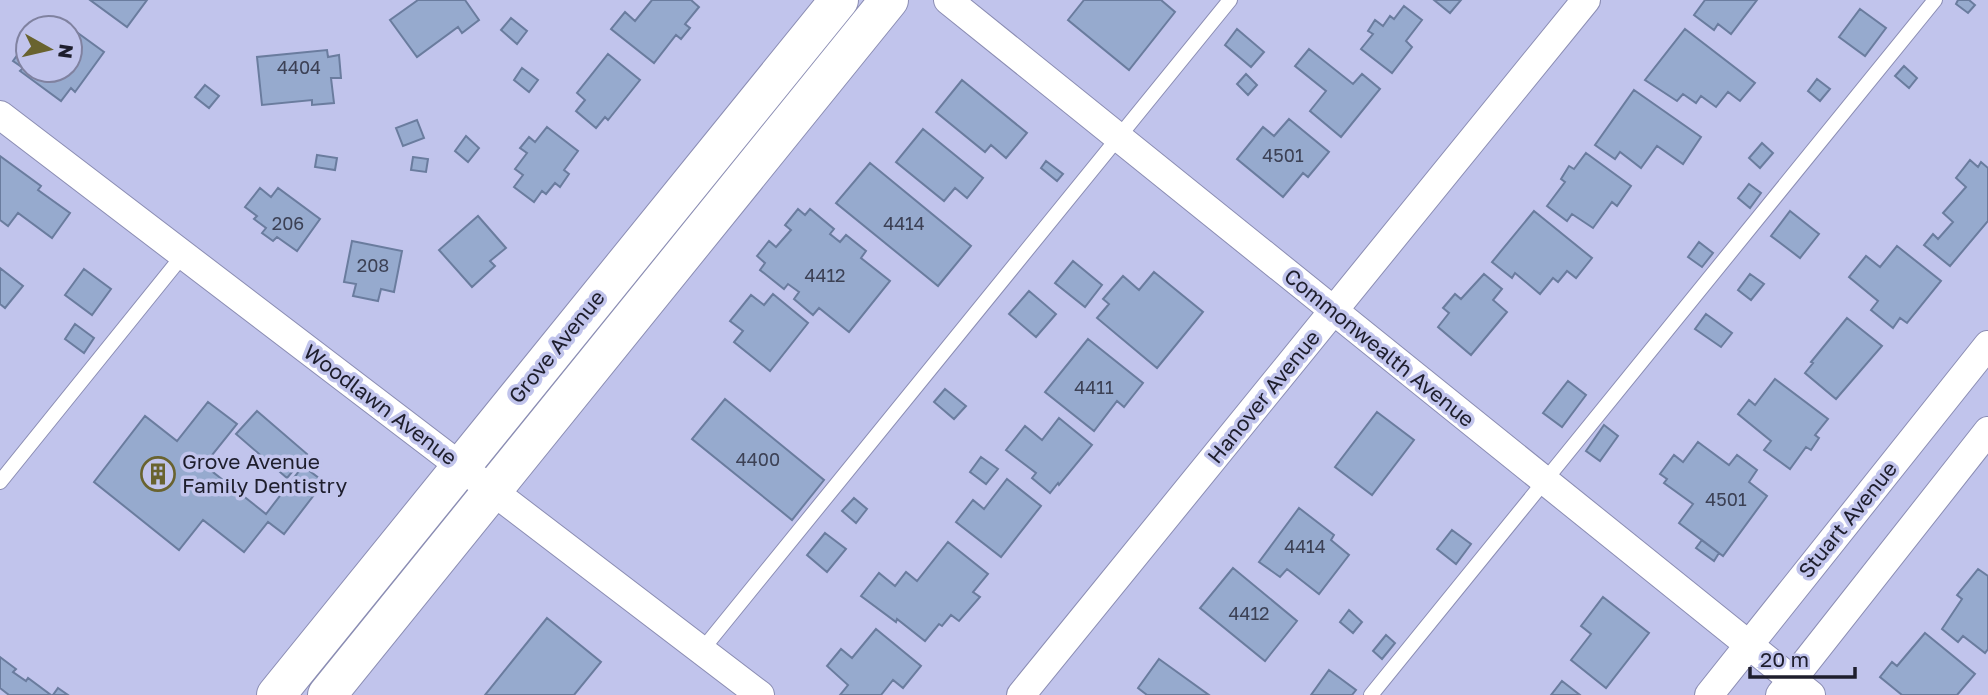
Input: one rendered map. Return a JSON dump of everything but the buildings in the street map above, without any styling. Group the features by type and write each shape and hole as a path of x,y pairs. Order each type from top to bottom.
{"street":[{"name":"Grove Avenue","path":"276,695 839,0"},
{"name":"Grove Avenue","path":"327,695 889,0"},
{"name":"Commonwealth Avenue","path":"948,0 1748,645 1795,690"},
{"name":"Hanover Avenue","path":"1021,695 1586,0"},
{"name":"Woodlawn Avenue","path":"0,115 702,650 744,690"},
{"name":"Stuart Avenue","path":"1709,695 1988,345"},
{"path":"1795,690 1988,431"}],"lane":[{"path":"702,650 1230,0"},
{"path":"1371,695 1935,0"},
{"path":"0,482 183,255"}],"place":[{"name":"Grove Avenue Family Dentistry","path":"158,474"}]}
